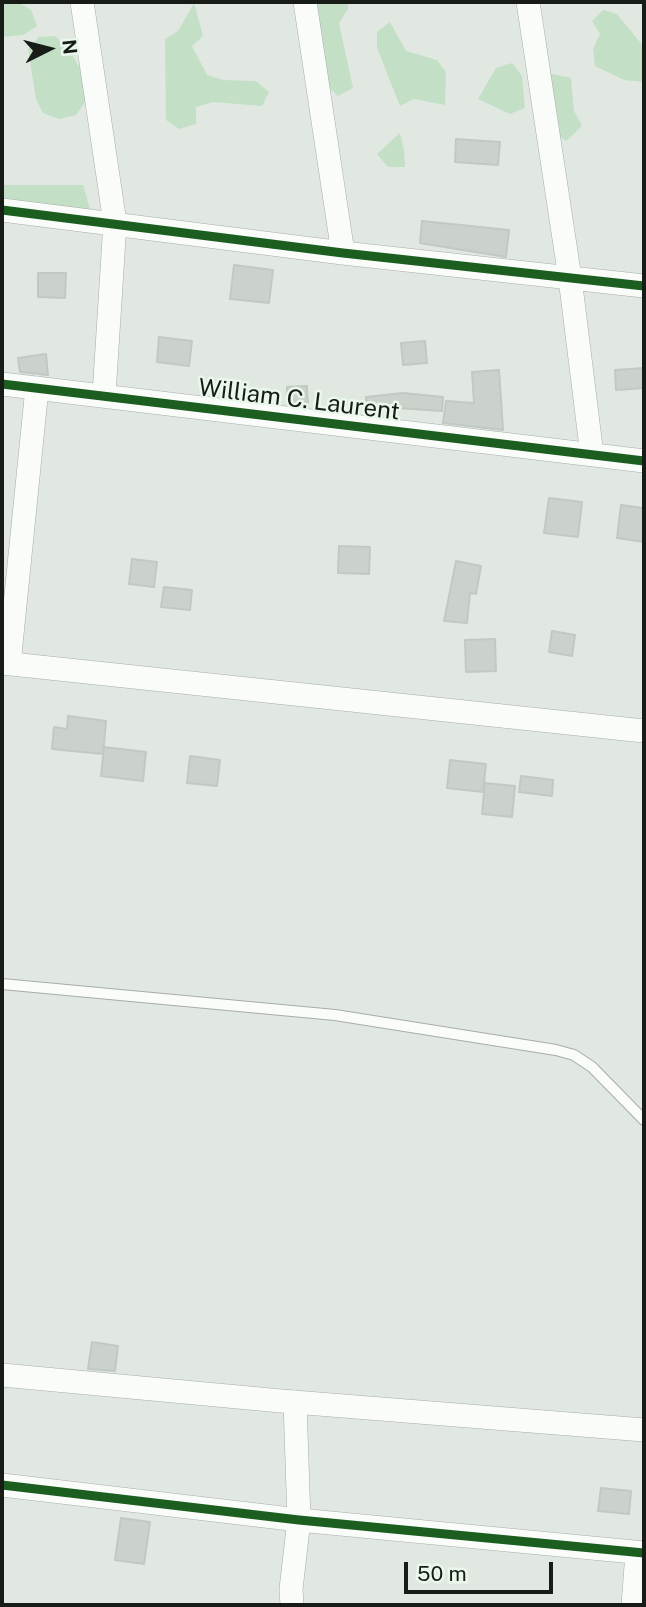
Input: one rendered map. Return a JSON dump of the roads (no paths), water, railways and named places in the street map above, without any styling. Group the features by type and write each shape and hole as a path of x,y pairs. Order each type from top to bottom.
{"street":[{"path":"82,2 115,223 104,396"},
{"path":"305,2 343,253"},
{"path":"528,2 570,278 592,455"},
{"path":"2,211 343,253 644,286"},
{"name":"William C. Laurent","path":"2,384 644,461"},
{"path":"37,388 5,664 644,732"},
{"path":"2,1375 644,1430"},
{"path":"292,1605 291,1590 299,1520 295,1402"},
{"path":"2,1485 299,1520 641,1553 633,1605"}],"lane":[{"path":"2,984 335,1015 556,1050 574,1055 592,1067 644,1120"}]}
